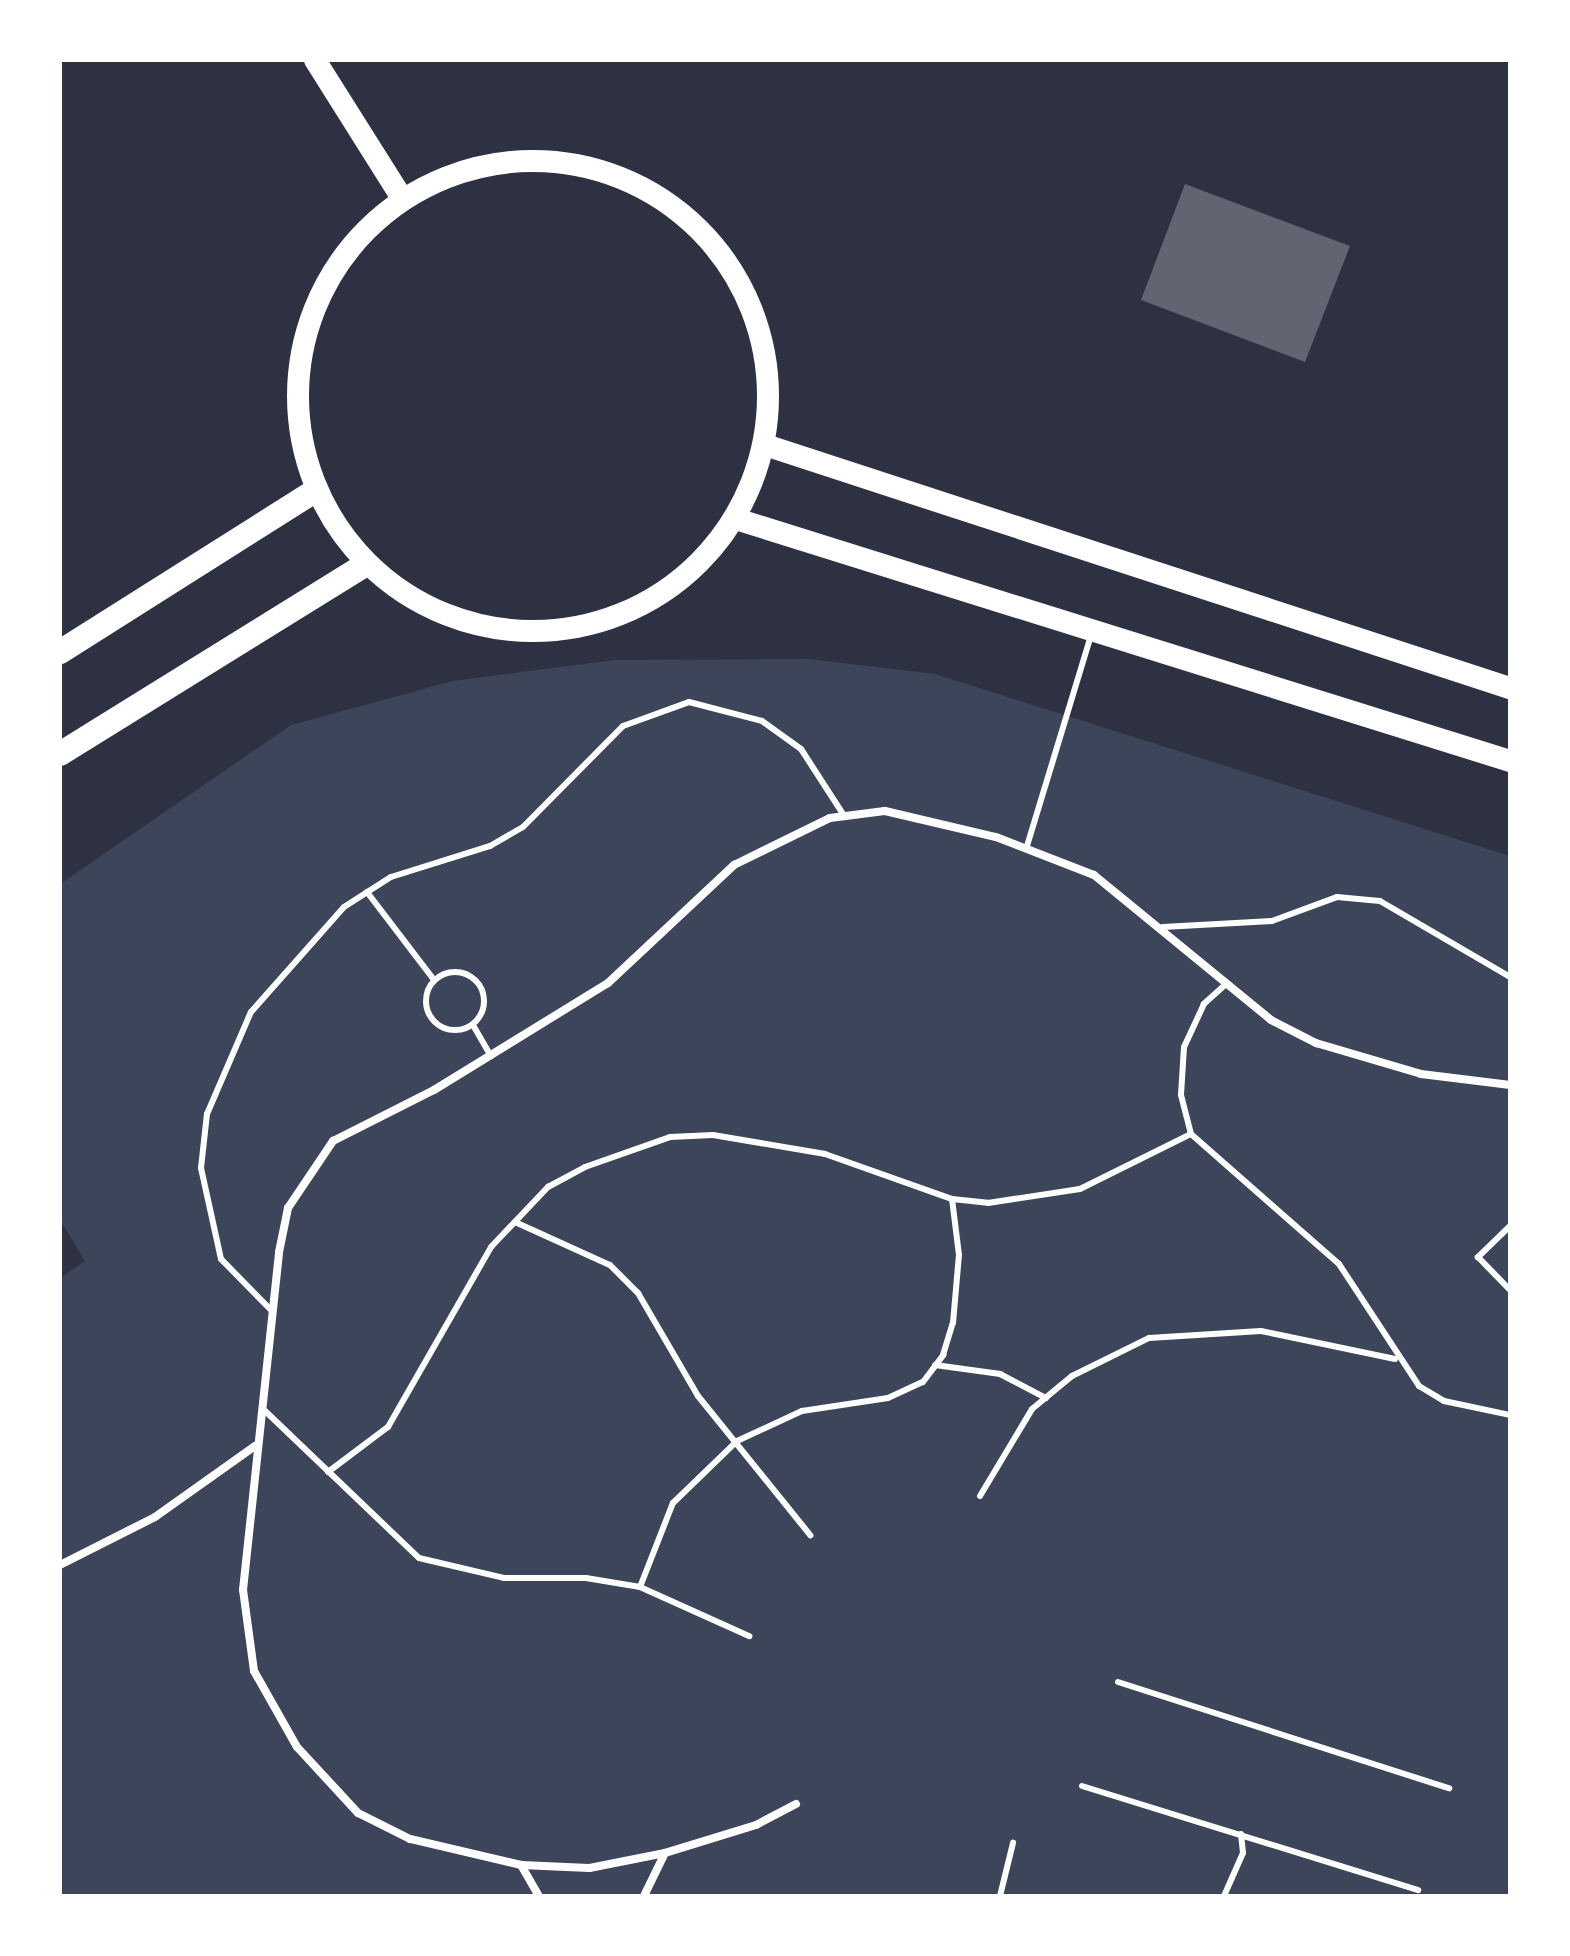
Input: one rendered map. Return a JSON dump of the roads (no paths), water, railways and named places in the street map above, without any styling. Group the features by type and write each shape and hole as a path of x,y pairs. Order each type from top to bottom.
{"highway":[{"path":"315,60 402,198"},
{"path":"535,160 603,170 666,201 717,248 753,308 769,375 765,445 736,519 690,573 630,612 562,631 491,629 424,606 366,564 316,490 298,427 298,361 313,310 352,242 402,198 465,169 535,160"},
{"path":"765,445 1510,688"},
{"path":"60,652 316,490"},
{"path":"736,519 1510,761"},
{"path":"60,754 366,564"}],"street":[{"path":"796,1804 756,1825 665,1853 589,1868 521,1865 410,1839 358,1813 297,1747 254,1671 243,1625 255,1446 288,1208 312,1166 333,1141 491,1056 608,983 734,865 845,817 885,811 930,819 1027,846 1094,875 1163,927 1226,984 1316,1043 1421,1074 1510,1085"},
{"path":"60,1565 155,1517 255,1446"},
{"path":"644,1896 665,1853"},
{"path":"521,1865 539,1896"}],"lane":[{"path":"1027,846 1093,631"},
{"path":"273,1312 221,1259 201,1168 207,1114 251,1012 291,959 367,892 523,827 623,726 689,702 762,721 801,749 845,817"},
{"path":"367,892 434,980"},
{"path":"1163,927 1272,921 1337,897 1380,901 1510,977"},
{"path":"460,972 477,981 483,1009 473,1025 445,1029 429,1016 425,998 434,980 460,972"},
{"path":"1226,984 1204,1004 1184,1047 1181,1095 1191,1134 1339,1264 1395,1359 1444,1401 1510,1415"},
{"path":"473,1025 491,1056"},
{"path":"328,1472 388,1427 471,1279 515,1222 548,1187 670,1137 713,1135 825,1154 952,1199 988,1203 1080,1189 1191,1134"},
{"path":"640,1587 673,1503 737,1441 802,1411 888,1398 923,1382 935,1365 953,1323 959,1255 952,1199"},
{"path":"515,1222 597,1258 638,1293 681,1371 810,1535"},
{"path":"1510,1226 1478,1257 1510,1290"},
{"path":"980,1496 1009,1438 1046,1398 1120,1351 1193,1332 1261,1331 1395,1359"},
{"path":"935,1365 1000,1374 1046,1398"},
{"path":"262,1408 419,1558 504,1578 586,1578 640,1587 749,1636"},
{"path":"1118,1682 1449,1788"},
{"path":"1082,1786 1418,1890"},
{"path":"1224,1896 1243,1853 1241,1834"},
{"path":"1000,1896 1013,1843"}]}
